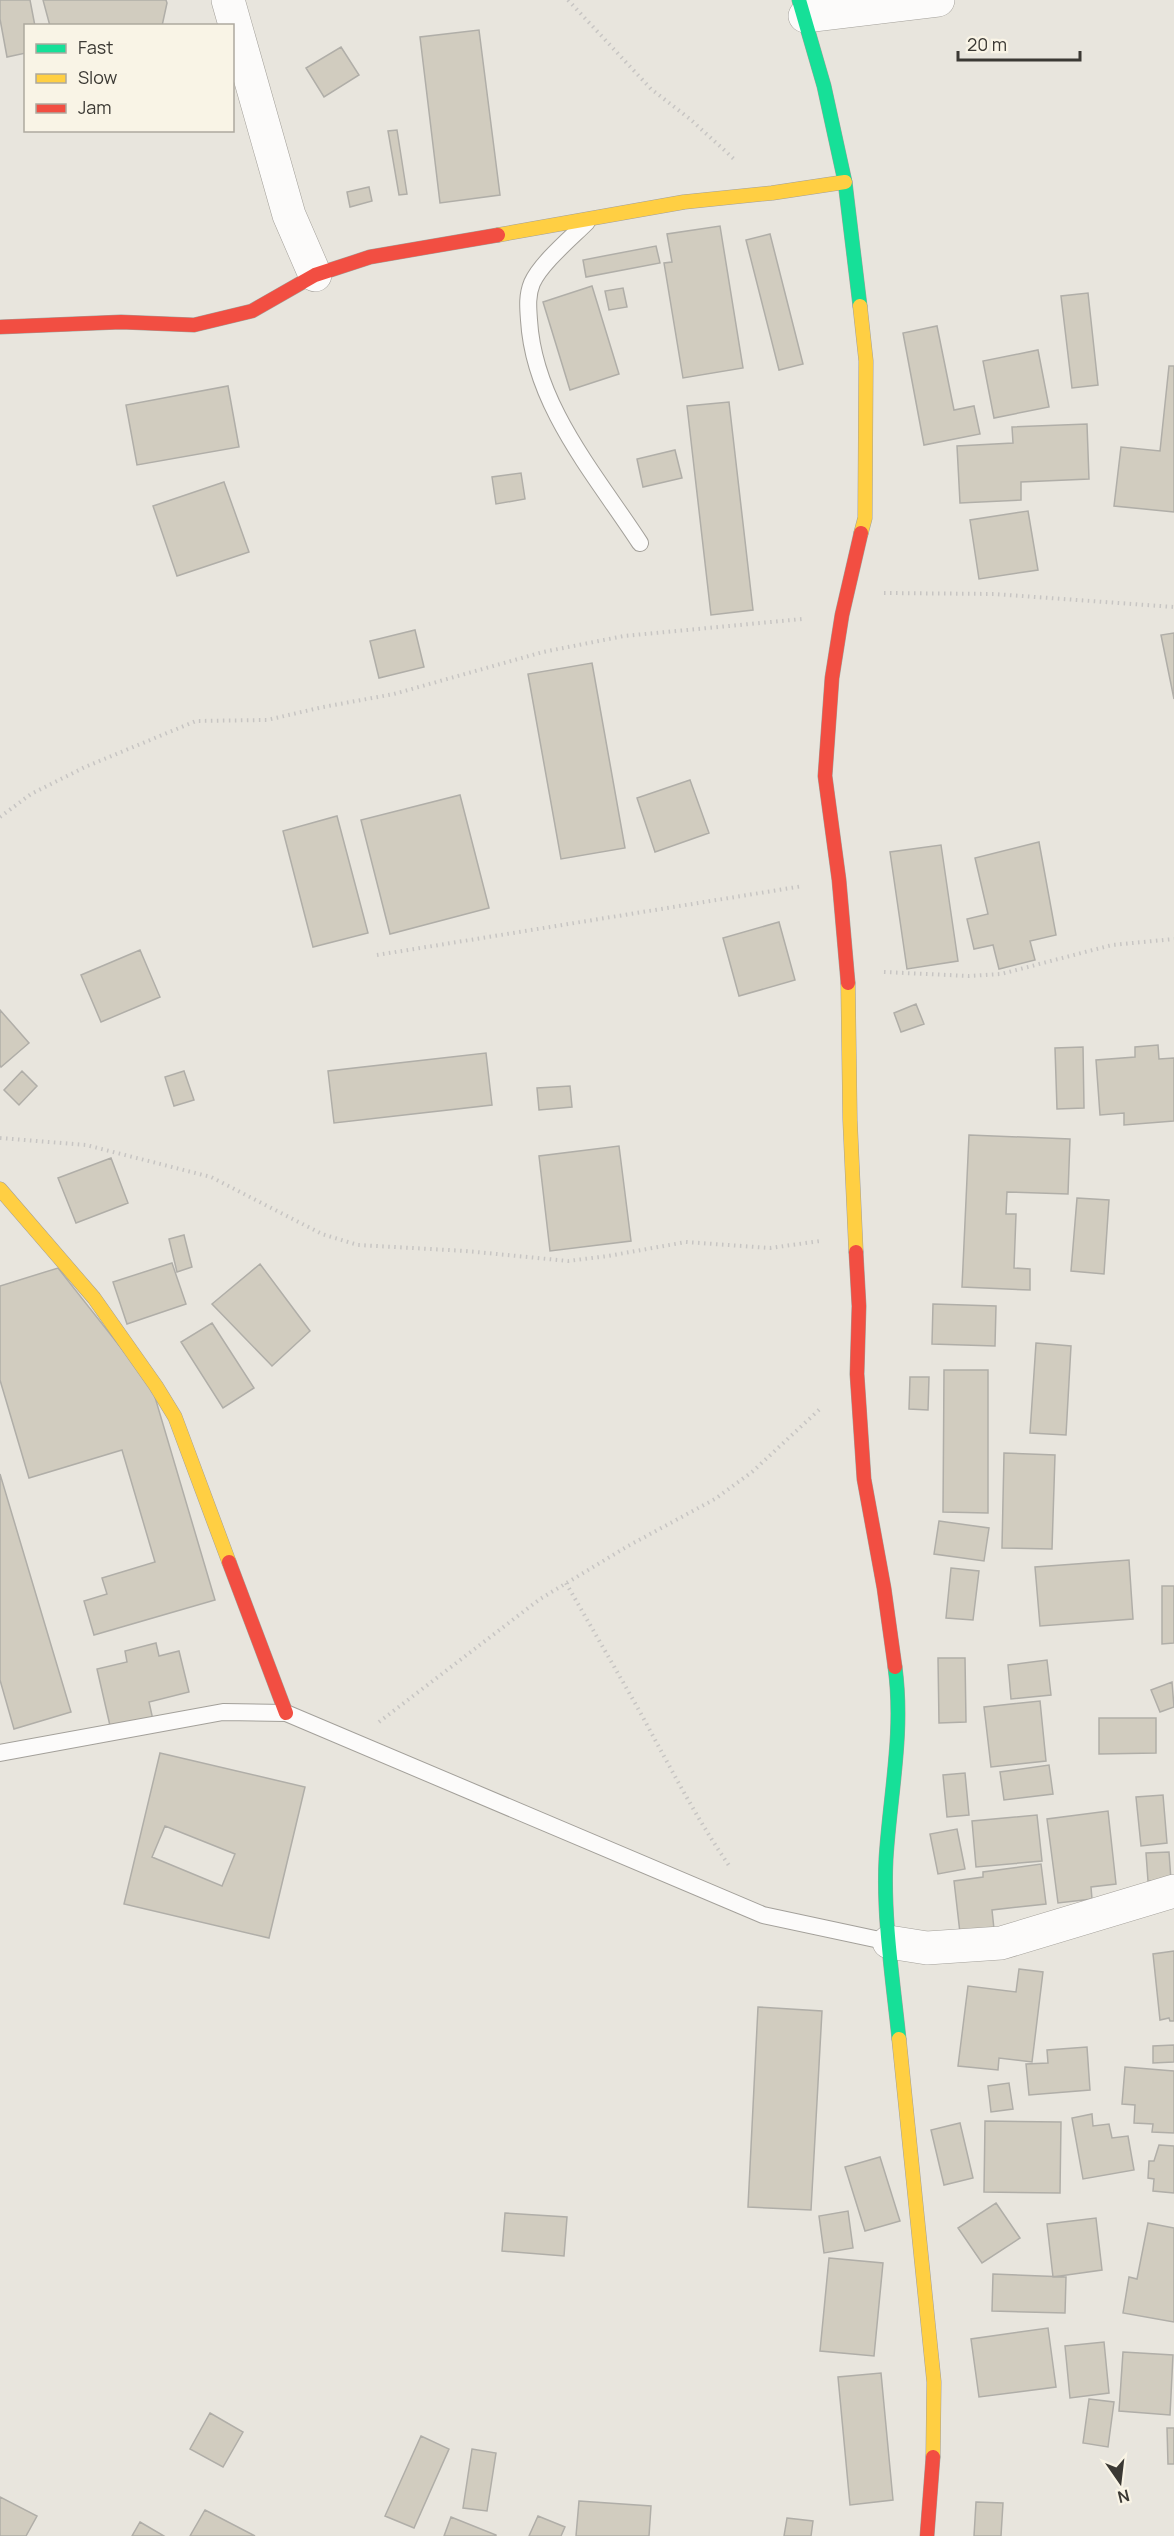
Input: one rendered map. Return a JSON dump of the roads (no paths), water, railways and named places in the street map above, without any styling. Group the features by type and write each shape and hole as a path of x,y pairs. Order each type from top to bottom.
{"street":[{"path":"228,0 289,215 315,275"},
{"path":"927,2536 934,2444 934,2382 921,2235 889,1942 886,1861 899,1744 896,1673 884,1588 864,1479 857,1374 859,1306 850,1120 848,970 825,776 832,678 842,615 865,518 866,361 845,182 824,86 802,8 938,0"},
{"path":"0,327 121,322 194,325 252,311 315,275 370,257 684,202 772,193 845,182"},
{"path":"0,1189 87,1286 153,1379 175,1417 285,1713"},
{"path":"889,1942 927,1948 1001,1943 1174,1890"}],"lane":[{"path":"590,219 554,256 531,285 528,302 530,341 539,375 549,400 569,436 640,543"},
{"path":"0,1753 223,1712 285,1713 763,1915 889,1942"}]}
